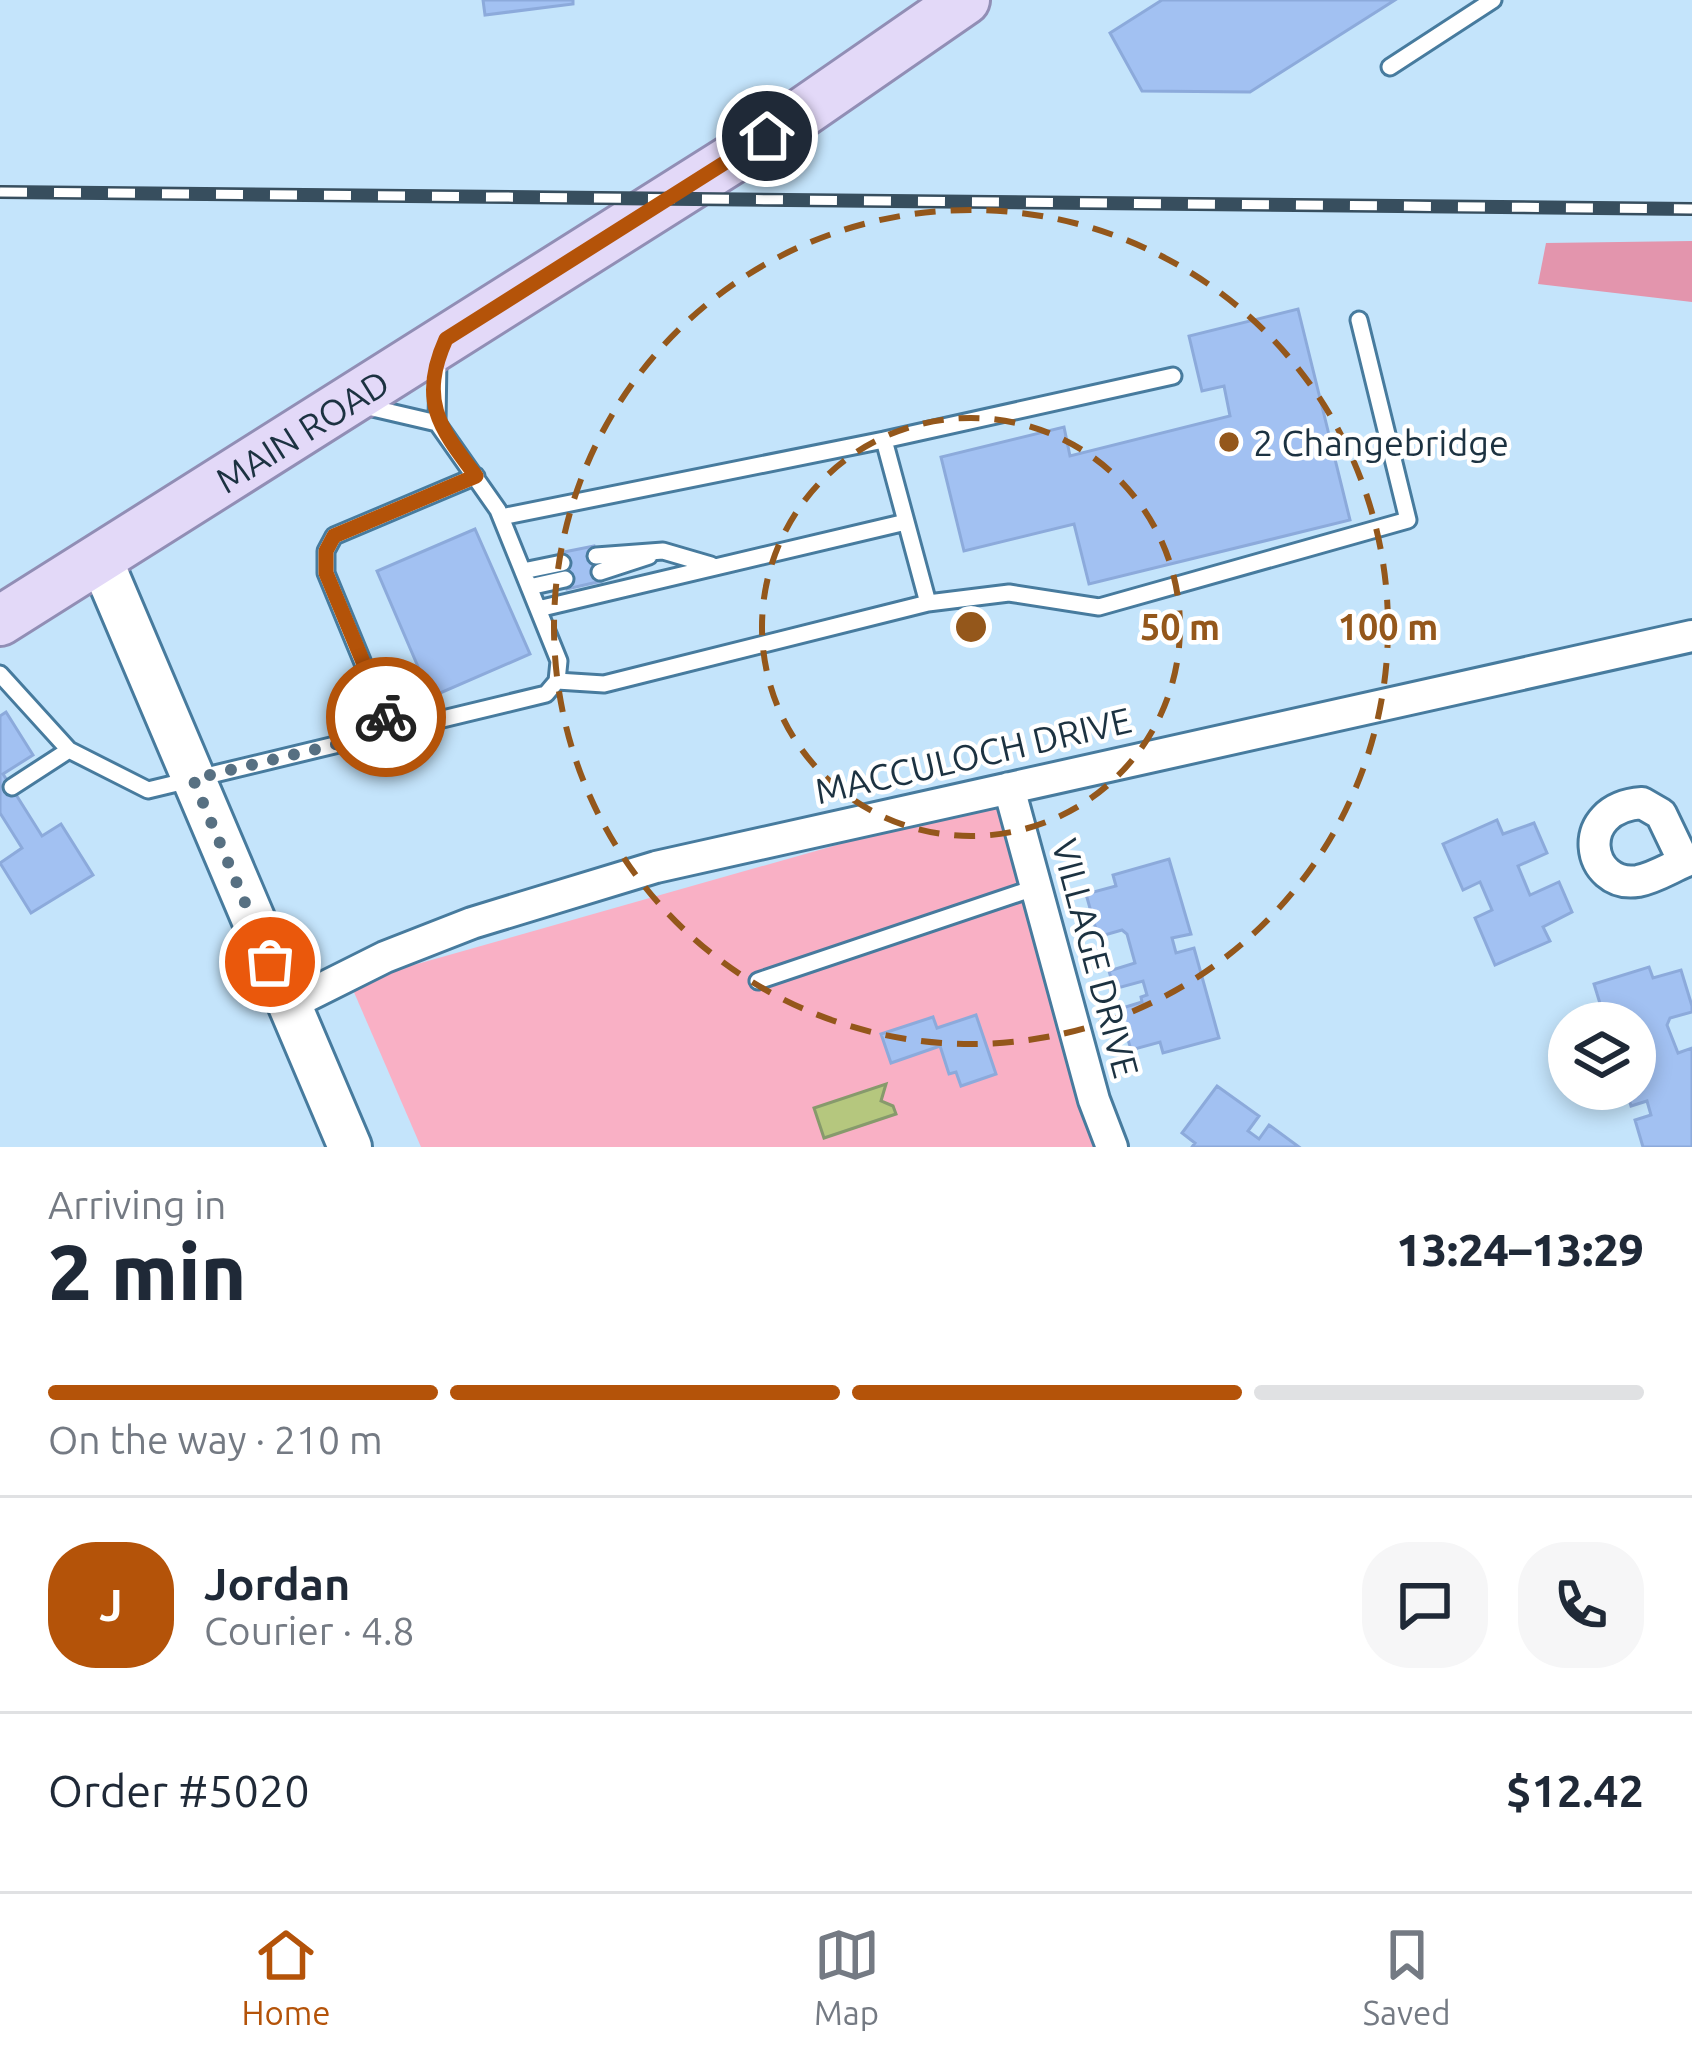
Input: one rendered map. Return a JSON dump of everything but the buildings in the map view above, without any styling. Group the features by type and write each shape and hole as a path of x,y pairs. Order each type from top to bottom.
{"main road":[{"name":"MAIN ROAD","path":"0,621 767,136 961,1"},
{"path":"100,558 350,1147"}],"street":[{"name":"MACCULOCH DRIVE","path":"289,1005 385,957 562,892 1692,636"},
{"name":"VILLAGE DRIVE","path":"1009,788 1094,1100 1112,1147"}],"lane":[{"path":"1390,67 1493,0"},
{"path":"557,681 604,684 928,603 1009,593 1100,607 1408,520 1359,320"},
{"path":"3,686 68,750 121,781 148,790 546,694 557,681 559,661 538,608 501,517 436,423 434,377 446,339"},
{"path":"501,517 1173,376"},
{"path":"343,404 390,408 436,423"},
{"path":"884,440 928,603"},
{"path":"391,731 326,573 326,551 334,536 476,476"},
{"path":"538,608 906,522"},
{"path":"598,564 663,551 719,567"},
{"path":"526,579 563,571"},
{"path":"11,787 68,750"},
{"path":"758,981 1037,887"}],"shaded area":[{"path":"1692,241 1692,302 1538,284 1546,243"},
{"path":"1013,795 1127,1147 421,1147 350,983"},
{"path":"886,1084 881,1101 893,1106 896,1114 824,1138 814,1108"}],"railway":[{"path":"0,192 1692,209"}],"way so far":[{"path":"270,962 193,779 391,731 386,717"}],"place":[{"name":"2 Changebridge","path":"1229,442"}],"route":[{"path":"386,717 326,573 326,551 334,536 476,476 436,423 434,377 446,339 767,136"}]}
